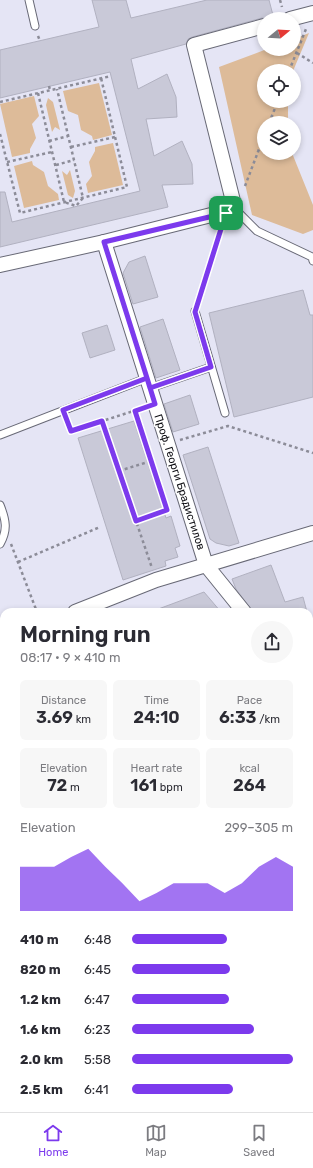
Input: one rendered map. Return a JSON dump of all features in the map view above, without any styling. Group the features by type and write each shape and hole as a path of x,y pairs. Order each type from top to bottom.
{"street":[{"path":"311,0 313,9"},
{"path":"301,16 313,13"},
{"path":"0,265 104,242 230,211 194,45 257,28"},
{"name":"Проф. Георги Брадистилов","path":"104,242 206,565 241,608"},
{"path":"85,608 156,580 313,533"}],"lane":[{"path":"29,0 35,26"},
{"path":"230,211 257,230 312,257 313,261"},
{"path":"195,312 225,413"},
{"path":"0,435 63,410 148,383 211,367"},
{"path":"0,505 5,520 6,531 0,544"}],"path":[{"path":"301,42 308,27"},
{"path":"301,56 313,63"},
{"path":"0,102 111,76"},
{"path":"0,134 20,213 127,187 101,78"},
{"path":"49,86 50,90"},
{"path":"57,89 83,198"},
{"path":"38,93 64,202"},
{"path":"50,140 68,136"},
{"path":"71,147 115,137"},
{"path":"195,312 230,211 257,151"},
{"path":"7,162 52,152"},
{"path":"56,165 74,160"},
{"path":"64,202 76,206 83,198"},
{"path":"63,410 71,431 155,404"},
{"path":"135,411 167,510 136,521"},
{"path":"102,421 156,580"},
{"path":"168,444 228,426 313,453"},
{"path":"119,471 151,460"},
{"path":"18,562 100,527"},
{"path":"6,531 35,608"}],"shaded area":[{"path":"309,33 301,52 301,36"},
{"path":"257,53 257,56 299,56 296,64 257,64 257,108 288,108 288,116 257,116 257,160 295,160 313,205 313,230 303,234 252,215 219,67"},
{"path":"99,83 112,135 93,140 92,136 81,130 78,115 68,111 63,91"},
{"path":"34,96 39,116 32,124 36,138 30,149 30,153 12,157 0,104"},
{"path":"48,98 53,102 60,130 55,127 52,132 46,105"},
{"path":"113,143 123,185 88,193 86,184 92,176 89,162 95,151 95,147"},
{"path":"32,161 33,165 44,172 48,186 58,194 59,200 24,208 14,166"},
{"path":"70,170 75,191 73,198 68,195 62,171 67,175"}],"building":[{"path":"92,0 126,0 131,18 207,0 269,0 272,12 257,12 257,19 192,37 188,39 186,44 131,59 138,89 167,74 176,97 177,117 146,119 154,156 182,141 192,164 193,184 162,185 168,207 0,247 0,192 5,192 12,222 140,191 110,72 0,98 0,50 99,27"},
{"path":"145,256 158,297 133,304 123,273 129,262"},
{"path":"303,290 310,315 313,315 313,397 234,417 209,313"},
{"path":"163,319 180,370 156,378 140,327"},
{"path":"107,325 115,350 90,358 82,333"},
{"path":"190,395 199,424 173,432 164,404"},
{"path":"134,421 166,518 171,516 180,546 175,548 178,557 165,561 166,566 123,580 78,438"},
{"path":"208,447 239,543 229,546 216,543 210,539 183,455"},
{"path":"271,565 285,602 303,597 306,608 250,608 236,589 232,579"},
{"path":"204,592 218,608 161,608"}],"route":[{"path":"226,213 104,242 147,378 150,388 155,404 135,411 167,510 136,521 102,421 71,431 63,410 147,378 150,388 211,367 195,312 226,213"}]}
